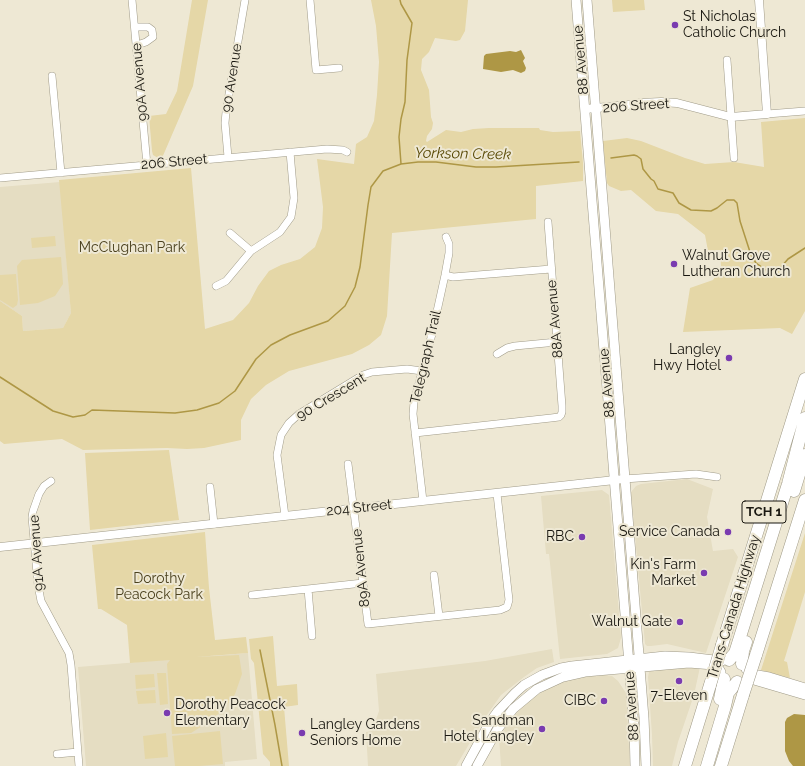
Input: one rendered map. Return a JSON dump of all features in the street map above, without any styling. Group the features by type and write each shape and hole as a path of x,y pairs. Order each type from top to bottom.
{"highway":[{"name":"Trans-Canada Highway","path":"685,766 805,379"},
{"path":"727,661 735,653 788,484 805,418"},
{"path":"743,665 743,651 805,456"},
{"name":"TCH 1","path":"721,766 805,500"},
{"path":"699,766 721,694 722,675"},
{"path":"707,766 728,694 739,680"}],"main road":[{"name":"88 Avenue","path":"576,0 596,244 640,663 646,766"},
{"name":"88 Avenue","path":"587,0 606,243 635,766"},
{"path":"577,15 583,19 588,58 592,67"},
{"path":"596,244 606,243"},
{"path":"640,663 672,656 727,661 736,660 752,674 805,688"},
{"path":"722,675 721,668 727,661"},
{"path":"466,766 490,722 515,693 524,685 542,675 561,668 640,663 712,664 718,667 722,675 730,682 749,678 805,695"},
{"path":"477,766 497,730 510,712 537,689 574,674 629,664"},
{"path":"739,680 744,672 743,665"}],"street":[{"name":"90A Avenue","path":"132,0 147,165"},
{"name":"90 Avenue","path":"228,157 225,123 226,112 246,0"},
{"path":"310,0 316,70 339,68"},
{"path":"758,0 767,114"},
{"path":"135,27 148,27 152,30 153,37 146,42 137,45"},
{"path":"727,60 734,158"},
{"path":"52,76 61,173"},
{"name":"206 Street","path":"585,109 641,103 676,103 731,117 804,111"},
{"name":"206 Street","path":"0,178 290,152 327,150 343,150 348,152"},
{"path":"216,286 226,281 251,251 280,232 291,217 294,198 290,152"},
{"name":"88A Avenue","path":"415,432 551,418 559,417 561,415 562,406 548,222"},
{"path":"230,233 251,251"},
{"name":"Telegraph Trail","path":"423,502 415,432 414,402 432,334 445,275 449,252 449,244 446,237"},
{"path":"445,275 453,277 551,269"},
{"path":"497,354 507,348 515,346 557,342"},
{"name":"90 Crescent","path":"285,516 277,455 282,435 289,423 299,414 372,372 407,369 422,371"},
{"name":"89A Avenue","path":"348,464 355,509 368,624 439,616"},
{"name":"204 Street","path":"0,547 497,494 620,479 696,474 717,477"},
{"name":"91A Avenue","path":"51,481 44,486 33,511 32,517 38,585 41,601 69,654 79,766"},
{"path":"210,487 214,524"},
{"path":"434,575 439,616 500,610 507,607 509,600 497,494"},
{"path":"252,595 363,583"},
{"path":"308,589 312,636"},
{"path":"57,754 78,752"}],"shaded area":[{"path":"521,50 525,58 523,61 526,68 525,71 521,73 513,70 501,72 483,69 484,56 486,54 510,51 516,52"},
{"path":"60,182 71,313 63,328 23,331 22,316 0,301 0,187"},
{"path":"687,479 713,489 707,517 713,551 733,549 738,557 706,653 667,644 647,646 645,644 631,492 636,486 641,484"},
{"path":"602,490 609,495 621,638 618,648 607,654 560,659 549,554 546,554 541,496"},
{"path":"552,649 554,662 537,668 501,695 484,719 456,766 368,766 366,732 372,731 379,711 376,674 485,661"},
{"name":"Dorothy Peacock Elementary","path":"248,653 257,759 225,762 225,766 86,766 78,667"},
{"path":"700,667 694,695 678,742 672,766 653,766 648,677 649,672 653,669"},
{"path":"612,676 618,681 626,693 630,766 501,766 499,737 512,718 530,699 565,681 579,677"},
{"path":"794,714 805,715 805,766 793,766 785,751 785,722 787,718"}],"green space":[{"path":"192,0 208,0 193,86 162,158 158,158 153,155 152,151 149,116 166,114 177,91"},
{"name":"McClughan Park","path":"371,0 468,0 465,31 460,40 456,41 435,38 429,52 422,59 421,70 429,90 431,117 433,123 432,129 427,136 427,142 446,130 461,132 473,129 489,128 539,128 540,130 553,132 580,131 583,181 536,186 536,219 392,233 387,316 381,335 369,345 352,354 289,371 266,385 251,399 241,420 241,440 204,448 83,450 62,439 4,444 0,441 0,301 22,316 23,331 63,328 71,313 59,180 191,168 205,329 233,320 249,303 258,286 269,271 281,265 300,259 315,247 322,228 323,207 317,159 354,164 356,144 367,137 374,121 379,62 376,26"},
{"path":"612,0 644,0 645,10 613,12"},
{"path":"805,118 805,311 792,334 780,328 683,332 690,288 713,280 721,267 720,250 708,251 705,235 678,214 656,211 631,190 621,191 609,186 607,183 603,141 627,138 641,141 705,164 734,162 764,167 761,122"},
{"path":"55,236 56,246 32,248 31,238"},
{"path":"61,257 63,284 55,296 38,303 20,305 17,266 22,260"},
{"path":"16,274 18,300 17,305 13,308 0,300 0,275"},
{"path":"169,450 179,520 90,530 85,453"},
{"name":"Dorothy Peacock Park","path":"205,532 215,640 246,637 248,653 196,657 239,655 242,674 235,694 223,710 207,723 191,733 172,734 167,664 170,660 130,663 127,625 101,609 98,609 92,545"},
{"path":"805,533 805,592 784,661 787,662 790,678 761,670"},
{"path":"273,636 277,686 297,684 298,705 284,707 289,766 270,766 270,762 263,754 254,663 251,659 249,639"},
{"path":"157,673 166,673 168,704 160,705"},
{"path":"154,674 155,687 136,689 135,675"},
{"path":"155,690 156,703 138,704 136,691"},
{"path":"220,731 223,764 175,766 172,736"},
{"path":"166,733 168,757 145,759 143,736"}],"waterway":[{"path":"400,0 412,23 407,60 405,102 399,137 401,164"},
{"name":"Yorkson Creek","path":"611,158 634,155 637,156 641,159 643,169 654,181 658,189 673,193 679,203 691,210 711,211 727,200 734,200 737,203 740,221 751,255 756,263 769,272 775,271 788,259 805,248"},
{"name":"Yorkson Creek","path":"0,377 53,411 73,417 85,415 92,410 175,413 197,410 219,403 235,391 256,359 271,345 290,335 328,321 345,306 355,287 360,267 371,187 383,171 401,164 418,162 436,162 476,167 579,162"},
{"path":"260,650 282,766"}],"place":[{"name":"St Nicholas Catholic Church","path":"675,25"},
{"name":"Walnut Grove Lutheran Church","path":"674,264"},
{"name":"Langley Hwy Hotel","path":"729,358"},
{"name":"Service Canada","path":"728,532"},
{"name":"RBC","path":"582,537"},
{"name":"Kin's Farm Market","path":"704,573"},
{"name":"Walnut Gate","path":"680,622"},
{"name":"7-Eleven","path":"679,681"},
{"name":"CIBC","path":"604,701"},
{"name":"Dorothy Peacock Elementary","path":"167,713"},
{"name":"Sandman Hotel Langley","path":"542,729"},
{"name":"Langley Gardens Seniors Home","path":"302,733"}]}
